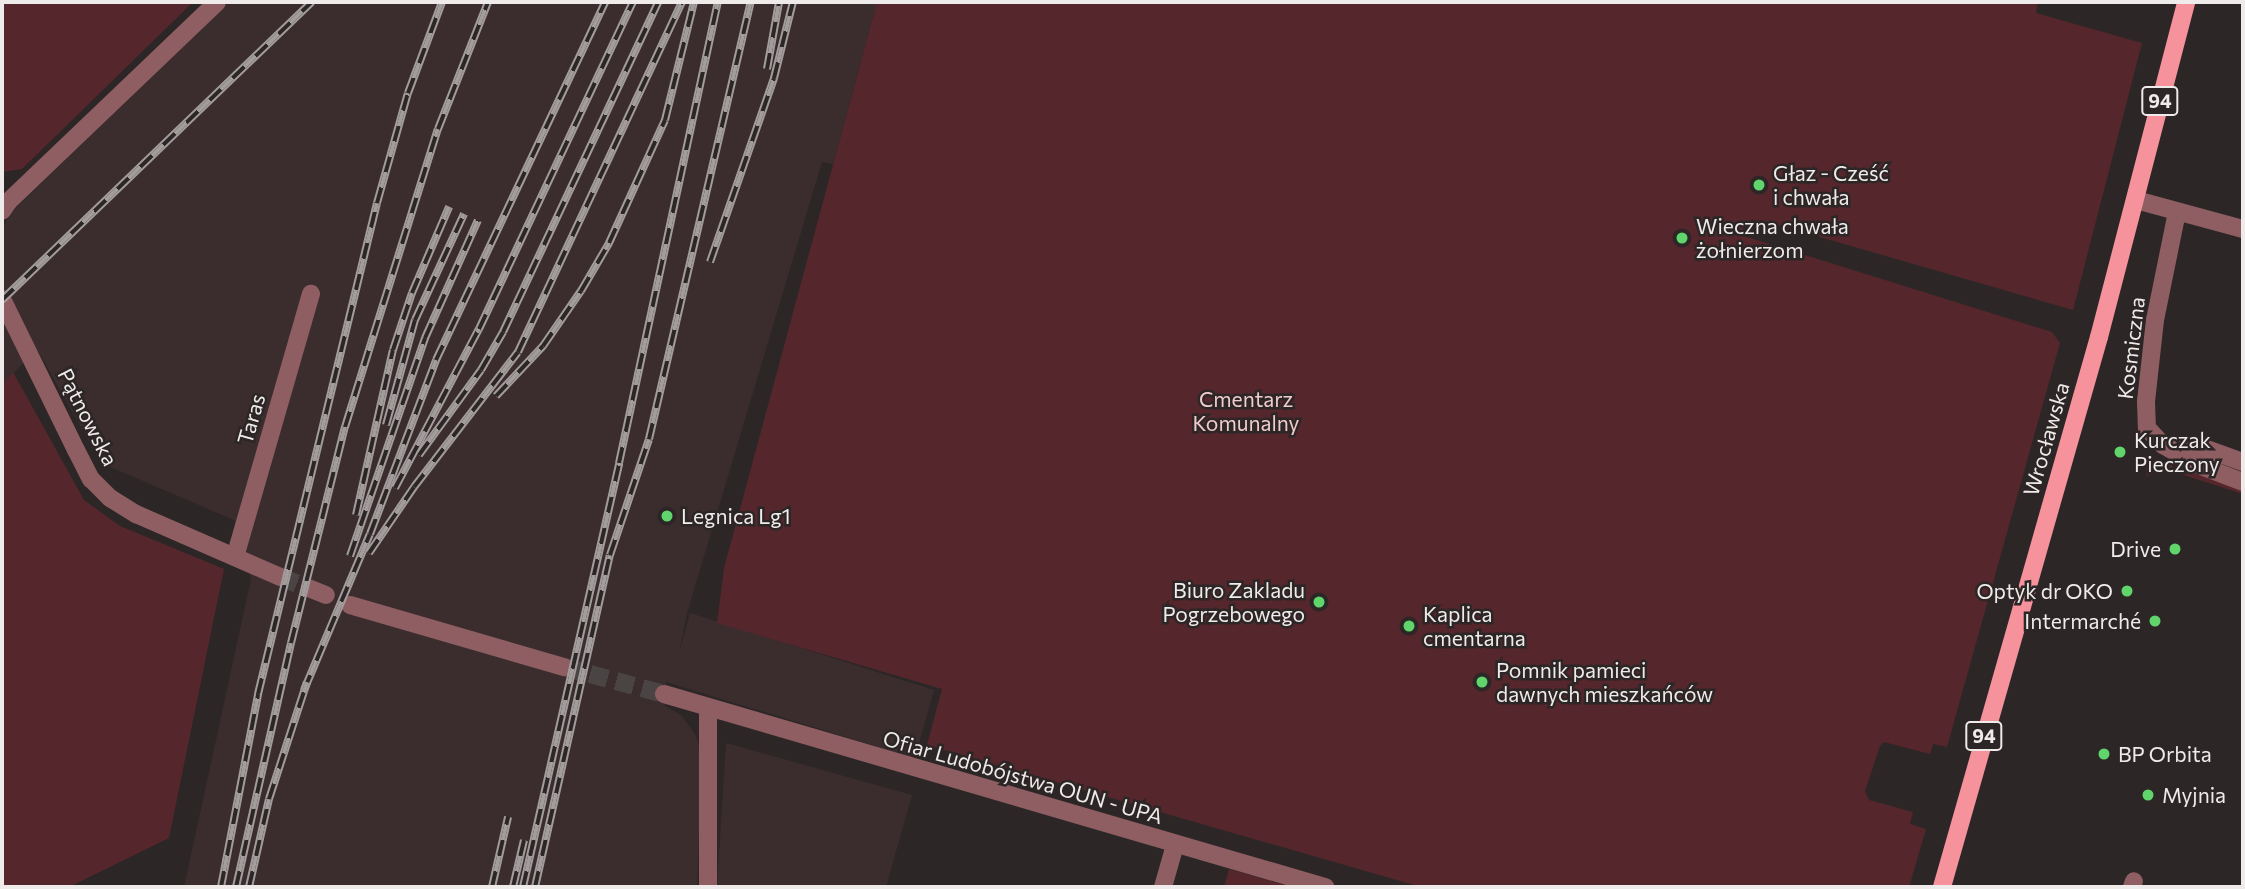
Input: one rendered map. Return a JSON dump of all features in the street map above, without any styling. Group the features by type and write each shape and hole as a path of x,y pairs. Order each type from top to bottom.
{"main road":[{"name":"Wrocławska","path":"1942,887 2136,200 2186,2"}],"street":[{"path":"2,211 8,201 217,2"},
{"path":"2136,200 2243,229"},
{"name":"Kosmiczna","path":"2163,445 2147,428 2146,402 2155,320 2177,212"},
{"name":"Taras","path":"235,557 311,294"},
{"name":"Pątnowska","path":"2,299 91,479 110,498 136,514 280,577"},
{"path":"2163,445 2201,447 2243,462"},
{"path":"2163,445 2196,464 2243,482"},
{"path":"350,605 564,667"},
{"path":"664,694 708,708 708,887"},
{"name":"Ofiar Ludobójstwa OUN - UPA","path":"708,708 1325,887"},
{"path":"1164,887 1175,845"}],"shaded area":[{"path":"229,2 877,2 833,164 822,162 687,613 679,654 690,613 934,690 915,758 666,682 665,706 681,715 695,734 702,755 697,887 184,887 251,579 234,520 101,463 37,349 2,385 2,227 14,210"},
{"path":"726,743 912,795 886,887 717,887"}],"green space":[{"path":"2,2 193,2 22,169 2,172"},
{"name":"Cmentarz Komunalny","path":"877,2 2038,2 2036,13 2142,43 2073,310 1761,220 1752,227 1746,225 1744,236 2052,332 2060,343 1947,747 1933,744 1930,754 1884,742 1880,746 1865,791 1869,800 1913,812 1910,824 1926,829 1909,887 1421,887 927,745 942,689 717,623 724,568"},
{"path":"13,372 84,500 120,526 224,569 169,838 69,887 2,887 2,385"},
{"path":"2156,458 2243,488 2243,494 2168,470 2146,476 2146,465"},
{"path":"1229,869 1292,887 1224,887"}],"tunnel":[{"path":"280,577 311,589"},
{"path":"564,667 664,694"}],"railway":[{"path":"2,300 312,2"},
{"path":"221,887 258,694 377,203 408,93 442,2"},
{"path":"236,887 291,643 345,427 438,129 488,2"},
{"path":"304,690 370,534 436,360 605,2"},
{"path":"395,488 479,329 633,2"},
{"path":"419,455 481,370 503,332 658,2"},
{"path":"369,553 414,487 518,352 682,2"},
{"path":"496,396 543,346 581,291 609,243 665,120 694,2"},
{"path":"523,887 619,463 718,2"},
{"path":"535,887 610,555 649,439 751,2"},
{"path":"767,69 779,2"},
{"path":"710,262 774,78 793,2"},
{"path":"356,515 393,350 412,293 449,207"},
{"path":"386,425 415,320 464,214"},
{"path":"350,556 425,338 478,220"},
{"path":"249,887 269,799 307,682"},
{"path":"492,887 508,817"},
{"path":"513,887 524,840"}],"place":[{"name":"Głaz - Cześć i chwała","path":"1759,185"},
{"name":"Wieczna chwała żołnierzom","path":"1682,238"},
{"name":"Kurczak Pieczony","path":"2120,452"},
{"name":"Legnica Lg1","path":"667,516"},
{"name":"Drive","path":"2175,549"},
{"name":"Optyk dr OKO","path":"2127,591"},
{"name":"Biuro Zakladu Pogrzebowego","path":"1319,602"},
{"name":"Intermarché","path":"2155,621"},
{"name":"Kaplica cmentarna","path":"1409,626"},
{"name":"Pomnik pamieci dawnych mieszkańców","path":"1482,682"},
{"name":"BP Orbita","path":"2104,754"},
{"name":"Myjnia","path":"2148,795"}]}
